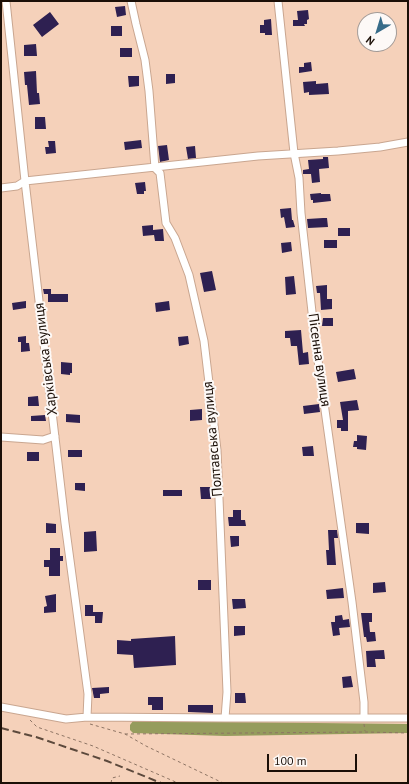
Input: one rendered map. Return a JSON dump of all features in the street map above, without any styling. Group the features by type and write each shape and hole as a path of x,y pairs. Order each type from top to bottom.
{"street":[{"name":"Харківська вулиця","path":"6,1 25,181 88,694 86,720"},
{"name":"Полтавська вулиця","path":"131,1 145,60 156,168 160,174 166,223 175,238 189,275 204,341 217,450 227,692 225,718"},
{"name":"Пісенна вулиця","path":"278,1 294,153 299,178 301,213 315,339 352,602 364,702 364,718"},
{"path":"1,188 17,186 25,181 258,156 380,147 408,142"},
{"path":"1,437 43,440 56,436"},
{"path":"1,707 66,719 86,720 408,718"}],"path":[{"path":"24,711 37,727 93,746 178,783"},
{"path":"86,720 125,734 146,746 223,783"},
{"path":"125,734 408,733"},
{"path":"111,783 112,778 120,776"}],"green space":[{"path":"133,721 408,724 408,733 225,736 133,733 130,730 130,725"}],"building":[{"path":"125,6 126,15 117,17 115,7"},
{"path":"308,10 309,19 307,20 307,24 304,24 305,26 293,26 293,20 298,20 297,11"},
{"path":"50,12 59,24 42,37 33,25"},
{"path":"271,19 272,35 260,33 260,25 264,25 264,20"},
{"path":"111,26 122,26 122,36 111,36"},
{"path":"36,44 37,56 24,56 24,45"},
{"path":"120,48 132,48 132,57 120,57"},
{"path":"311,62 312,71 299,73 299,67 304,67 304,63"},
{"path":"36,71 37,93 39,93 40,104 29,105 24,72"},
{"path":"166,74 175,74 175,83 166,84"},
{"path":"128,76 139,76 139,86 129,87"},
{"path":"316,81 316,84 328,83 329,94 309,95 309,92 304,93 303,82"},
{"path":"35,117 45,117 46,129 35,129"},
{"path":"141,140 142,148 125,150 124,142"},
{"path":"48,141 55,141 56,153 46,154 45,147 49,147"},
{"path":"167,145 169,160 160,162 158,146"},
{"path":"195,146 196,158 188,159 186,147"},
{"path":"323,157 328,157 329,168 319,169 320,182 312,183 311,174 303,174 303,170 309,169 308,160 323,159"},
{"path":"145,182 146,191 144,191 144,194 137,194 135,183"},
{"path":"310,194 330,194 331,201 313,203"},
{"path":"291,208 292,220 295,227 286,228 284,217 281,218 280,209"},
{"path":"327,218 328,227 308,228 307,219"},
{"path":"153,225 153,230 163,229 164,241 155,241 154,235 143,236 142,226"},
{"path":"338,228 350,228 350,236 338,236"},
{"path":"324,240 337,240 337,248 324,248"},
{"path":"291,242 292,251 282,253 281,243"},
{"path":"212,271 216,290 204,292 200,273"},
{"path":"294,276 296,294 286,295 285,277"},
{"path":"327,285 327,299 332,299 332,309 321,310 320,293 317,293 316,286"},
{"path":"43,289 51,289 51,294 68,294 68,302 48,302 48,294 44,294"},
{"path":"26,301 26,308 13,310 12,303"},
{"path":"169,301 170,310 156,312 155,303"},
{"path":"323,318 333,318 333,326 322,326"},
{"path":"301,330 303,353 308,352 309,364 299,365 297,346 291,346 290,338 285,338 285,331"},
{"path":"26,336 26,343 29,343 30,351 21,352 21,342 18,342 18,337"},
{"path":"188,336 189,344 179,346 178,337"},
{"path":"61,362 72,363 72,373 70,373 70,375 61,374"},
{"path":"354,369 356,379 338,382 336,372"},
{"path":"38,396 39,406 28,406 28,397"},
{"path":"357,400 359,410 348,411 348,431 341,431 341,428 337,428 337,420 343,420 340,402"},
{"path":"319,404 320,412 304,414 303,406"},
{"path":"202,409 202,420 190,421 190,410"},
{"path":"66,414 80,415 80,423 66,422"},
{"path":"45,415 46,421 31,421 31,416"},
{"path":"357,435 367,436 366,450 353,447 354,441 357,441"},
{"path":"313,446 314,456 303,456 302,447"},
{"path":"68,450 82,450 82,457 68,457"},
{"path":"27,452 39,452 39,461 27,461"},
{"path":"75,483 85,483 85,491 75,490"},
{"path":"200,487 210,487 211,499 201,499"},
{"path":"163,490 182,490 182,496 163,496"},
{"path":"233,510 241,510 241,520 245,520 246,526 229,526 228,517 233,517"},
{"path":"46,523 56,524 56,533 46,533"},
{"path":"356,523 369,523 369,534 356,533"},
{"path":"328,530 337,530 338,538 334,538 336,565 327,565 326,550 329,550"},
{"path":"96,531 97,551 84,552 84,532"},
{"path":"230,536 239,536 239,546 231,547"},
{"path":"50,548 60,548 60,556 63,556 63,561 60,561 60,576 49,576 49,567 44,567 44,560 50,560"},
{"path":"198,580 211,580 211,590 198,590"},
{"path":"385,582 386,592 373,593 373,583"},
{"path":"343,588 344,598 327,599 326,590"},
{"path":"56,594 56,612 44,613 44,607 47,606 45,596"},
{"path":"232,599 245,599 246,608 233,609"},
{"path":"85,605 93,605 93,612 103,612 102,623 95,623 95,616 85,616"},
{"path":"361,613 372,613 372,622 369,622 370,632 375,632 376,641 367,642 366,637 364,637"},
{"path":"342,615 343,620 349,619 350,627 339,628 340,635 333,636 331,622 335,622 335,616"},
{"path":"234,626 245,626 245,635 234,636"},
{"path":"175,636 176,665 134,668 133,655 117,654 117,640 131,641 131,639"},
{"path":"384,650 385,659 375,659 376,667 367,667 366,651"},
{"path":"351,676 353,687 343,688 342,677"},
{"path":"109,687 109,693 100,694 100,698 94,698 92,688"},
{"path":"235,693 245,693 246,703 235,703"},
{"path":"148,697 163,697 163,710 152,710 152,705 148,705"},
{"path":"188,705 213,705 213,713 188,712"}],"railway":[{"path":"1,728 36,737 107,761 161,783"}]}
